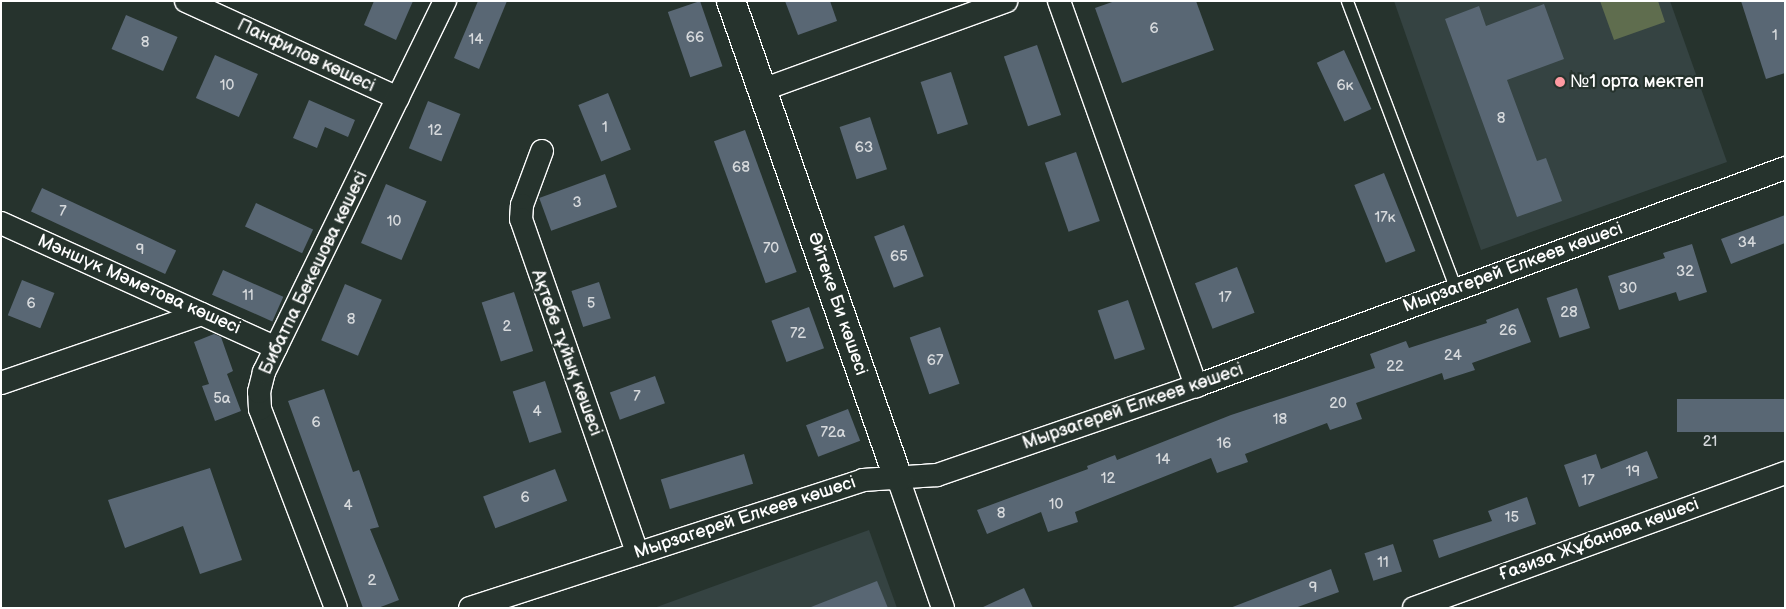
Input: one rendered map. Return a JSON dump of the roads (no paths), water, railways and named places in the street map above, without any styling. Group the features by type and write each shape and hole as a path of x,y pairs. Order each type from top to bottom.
{"street":[{"name":"Панфилов көшесі","path":"186,1 398,98"},
{"name":"Бибатпа Бекешова көшесі","path":"336,608 260,409 262,379 445,1"},
{"name":"Әйтеке Би көшесі","path":"731,1 943,608"},
{"path":"762,90 1006,1"},
{"path":"1059,1 1196,386"},
{"name":"Ақтөбе тұйық көшесі","path":"542,152 522,205 522,219 637,553"},
{"name":"Мырзагерей Елкеев көшесі","path":"470,608 863,480 936,475 1196,386 1785,168"},
{"name":"Мәншүк Мәметова көшесі","path":"1,223 276,348"},
{"path":"1,383 201,314"},
{"name":"Ғазиза Жұбанова көшесі","path":"1414,608 1785,473"}],"lane":[{"path":"1347,1 1456,289"}],"place":[{"name":"№1 орта мектеп","path":"1560,82"}]}
